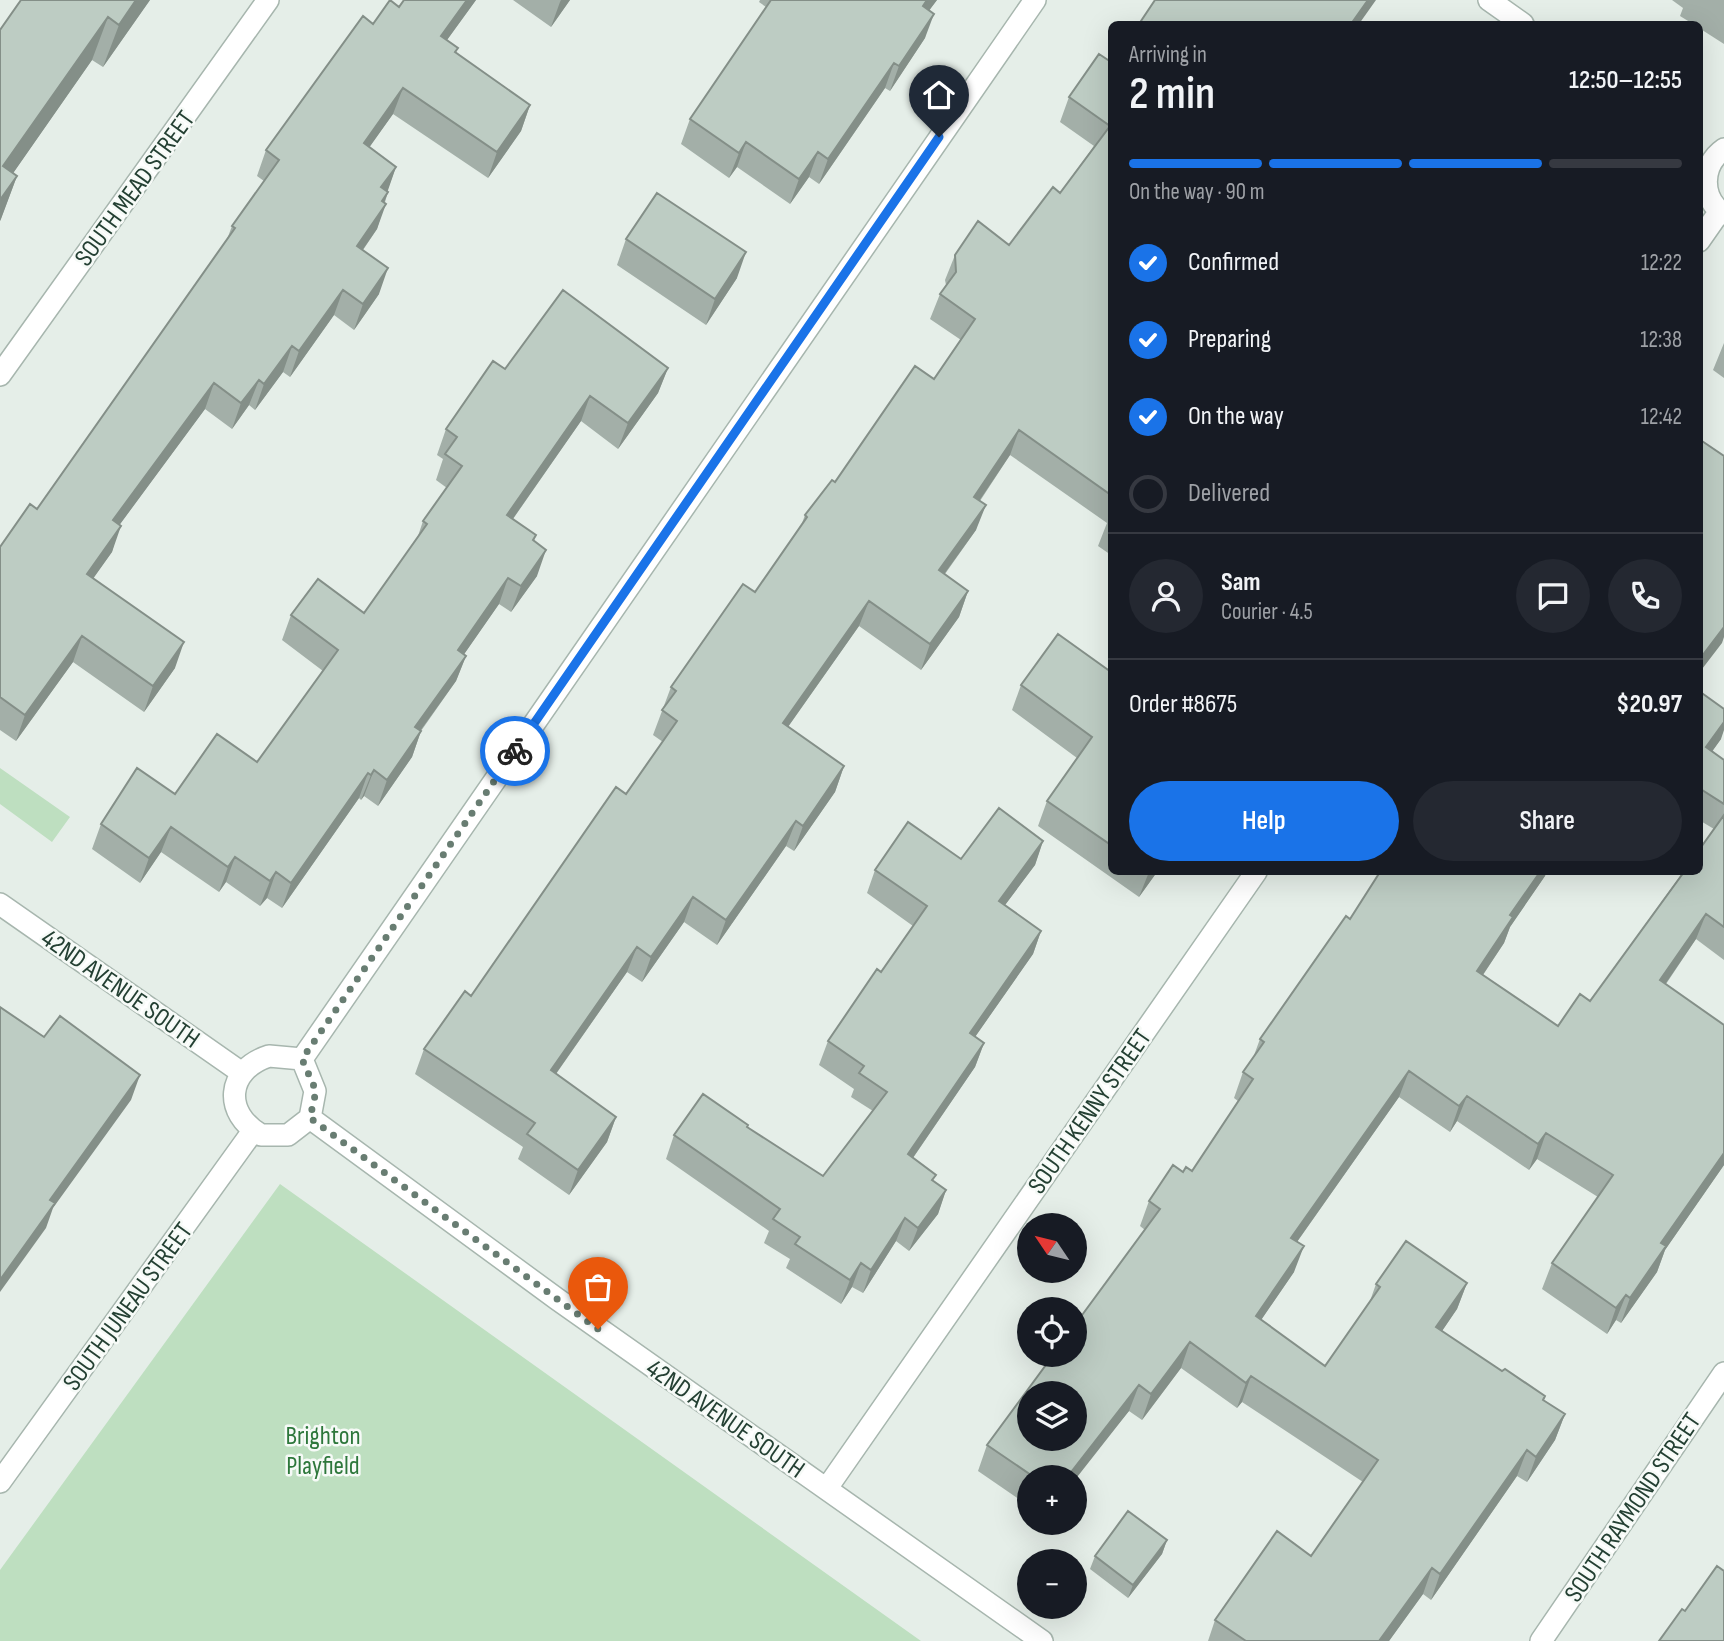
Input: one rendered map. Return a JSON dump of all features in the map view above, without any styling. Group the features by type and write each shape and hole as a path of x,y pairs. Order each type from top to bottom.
{"street":[{"name":"SOUTH MEAD STREET","path":"0,375 268,0"},
{"path":"302,1059 1035,0"},
{"path":"1489,0 1520,21"},
{"path":"1703,236 1722,212 1709,199 1706,186 1712,153"},
{"name":"SOUTH KENNY STREET","path":"827,1488 1254,875"},
{"name":"42ND AVENUE SOUTH","path":"0,904 242,1073"},
{"path":"269,1056 302,1059 316,1091 310,1118 288,1135 274,1138 253,1131 239,1117 235,1104 234,1090 242,1073 257,1060 269,1056"},
{"name":"42ND AVENUE SOUTH","path":"310,1118 557,1299 1042,1641"},
{"name":"SOUTH JUNEAU STREET","path":"0,1482 253,1131"},
{"name":"SOUTH RAYMOND STREET","path":"1541,1641 1724,1373"}],"green space":[{"path":"0,768 70,817 52,842 0,804"},
{"name":"Brighton Playfield","path":"280,1184 921,1641 0,1641 0,1570"}],"building":[{"path":"21,0 136,0 119,25 108,17 3,166 17,176 0,200 0,30"},
{"path":"390,0 399,7 404,0 467,0 441,36 458,48 455,52 530,105 497,152 403,88 364,143 396,167 381,187 388,192 382,201 386,204 357,246 388,268 363,304 343,290 299,351 292,346 264,384 259,380 241,403 214,383 113,520 121,526 87,574 184,642 153,686 82,636 25,715 0,697 0,547 30,504 37,509 235,228 232,226 279,160 266,150 363,16 373,24"},
{"path":"771,0 927,0 923,6 934,14 899,66 894,63 828,159 818,152 799,179 746,142 739,153 690,119"},
{"path":"1155,0 1368,0 1353,21 1141,21"},
{"path":"1099,54 1108,60 1108,125 1069,97"},
{"path":"1108,129 1108,493 1019,430 974,497 986,505 939,570 968,591 930,644 869,601 783,723 844,766 803,826 796,821 726,920 693,897 651,957 637,947 551,1070 616,1117 578,1170 527,1134 535,1123 424,1049 465,991 471,996 616,787 626,794 677,721 662,710 676,691 671,687 743,584 755,592 807,517 805,515 832,480 835,482 915,366 934,379 975,319 940,294 956,272 955,255 978,221 1009,245 1053,187 1060,193"},
{"path":"657,193 746,252 715,299 626,239"},
{"path":"563,290 668,368 628,423 590,396 507,515 536,535 533,540 546,550 521,586 508,578 458,650 466,656 415,727 421,731 387,780 374,770 371,775 368,773 291,883 276,872 270,881 235,857 228,867 171,827 149,858 101,824 137,768 175,794 217,734 257,762 338,650 291,615 318,579 364,613 427,524 423,521 462,466 445,454 457,437 446,429 493,361 505,369"},
{"path":"1703,442 1724,456 1724,627 1703,655"},
{"path":"1058,634 1108,670 1108,843 1047,801 1092,737 1021,685"},
{"path":"1703,694 1724,709 1724,722 1706,747 1724,760 1724,804 1703,791"},
{"path":"999,808 1043,841 999,901 1041,931 970,1033 984,1043 908,1154 936,1175 932,1180 946,1190 918,1228 905,1218 871,1270 861,1263 850,1280 795,1244 800,1237 773,1219 780,1209 674,1135 703,1094 748,1125 747,1127 823,1176 887,1092 859,1073 864,1066 828,1041 877,969 881,972 927,906 875,870 908,822 961,859"},
{"path":"1724,815 1724,927 1706,914 1660,980 1724,1025 1724,1153 1661,1243 1666,1246 1630,1298 1626,1295 1616,1308 1552,1263 1613,1175 1546,1133 1538,1144 1467,1096 1459,1106 1409,1071 1291,1238 1304,1246 1256,1316 1325,1366 1380,1287 1376,1284 1406,1241 1467,1283 1436,1327 1502,1371 1505,1369 1545,1396 1543,1400 1565,1414 1536,1457 1527,1450 1440,1574 1432,1568 1379,1641 1246,1641 1215,1620 1277,1531 1311,1556 1378,1460 1251,1376 1246,1383 1190,1342 1151,1394 1139,1385 1077,1465 1017,1465 987,1445 1017,1404 1017,1451 1087,1451 1087,1381 1034,1381 1044,1367 1087,1367 1087,1308 1160,1209 1149,1201 1173,1165 1183,1172 1186,1167 1192,1171 1253,1079 1243,1072 1264,1042 1260,1039 1346,916 1350,919 1378,875 1538,875 1510,915 1513,917 1477,971 1558,1026 1580,994 1590,1001 1682,875 1703,875 1703,844"},
{"path":"0,1007 44,1037 60,1016 140,1075 50,1200 55,1203 0,1280"},
{"path":"1128,1511 1167,1540 1133,1585 1095,1556"},
{"path":"1717,1566 1724,1571 1724,1641 1659,1641 1682,1609 1685,1611"}],"way so far":[{"path":"515,751 302,1059 316,1091 310,1118 598,1329"}],"route":[{"path":"515,751 939,137"}]}
